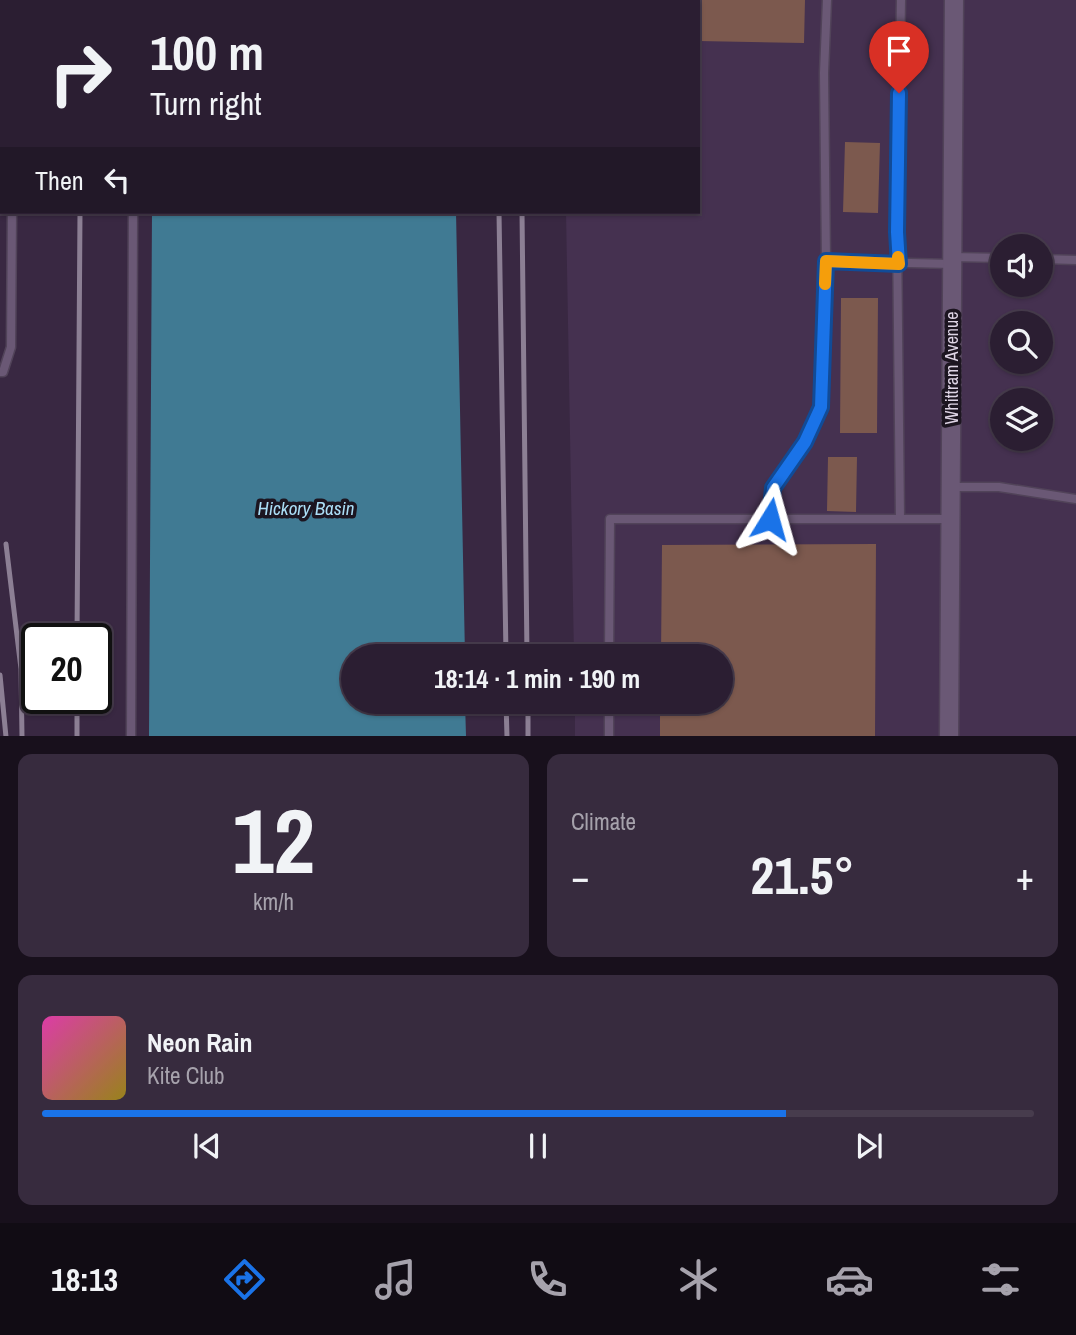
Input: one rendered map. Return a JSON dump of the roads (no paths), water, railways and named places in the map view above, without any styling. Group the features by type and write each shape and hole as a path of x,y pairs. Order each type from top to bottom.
{"street":[{"name":"Whittram Avenue","path":"949,736 954,0"}],"lane":[{"path":"770,519 773,488 805,442 821,407 826,261 824,73 827,0"},
{"path":"900,519 897,232 901,0"},
{"path":"0,372 3,372 11,347 12,214"},
{"path":"131,736 133,214"},
{"path":"826,261 899,264 990,259"},
{"path":"1053,259 1076,260"},
{"path":"951,487 999,486 1076,499"},
{"path":"609,644 610,519 950,519"},
{"path":"609,714 609,736"}],"water":[{"name":"Hickory Basin","path":"152,214 456,214 465,644 341,644 341,714 465,714 466,736 149,736"}],"railway":[{"path":"77,623 80,214"},
{"path":"499,214 506,644"},
{"path":"522,214 527,644"},
{"path":"6,544 21,669 22,736"},
{"path":"0,675 6,736"},
{"path":"77,714 77,736"},
{"path":"506,714 507,736"},
{"path":"528,714 528,736"}]}
